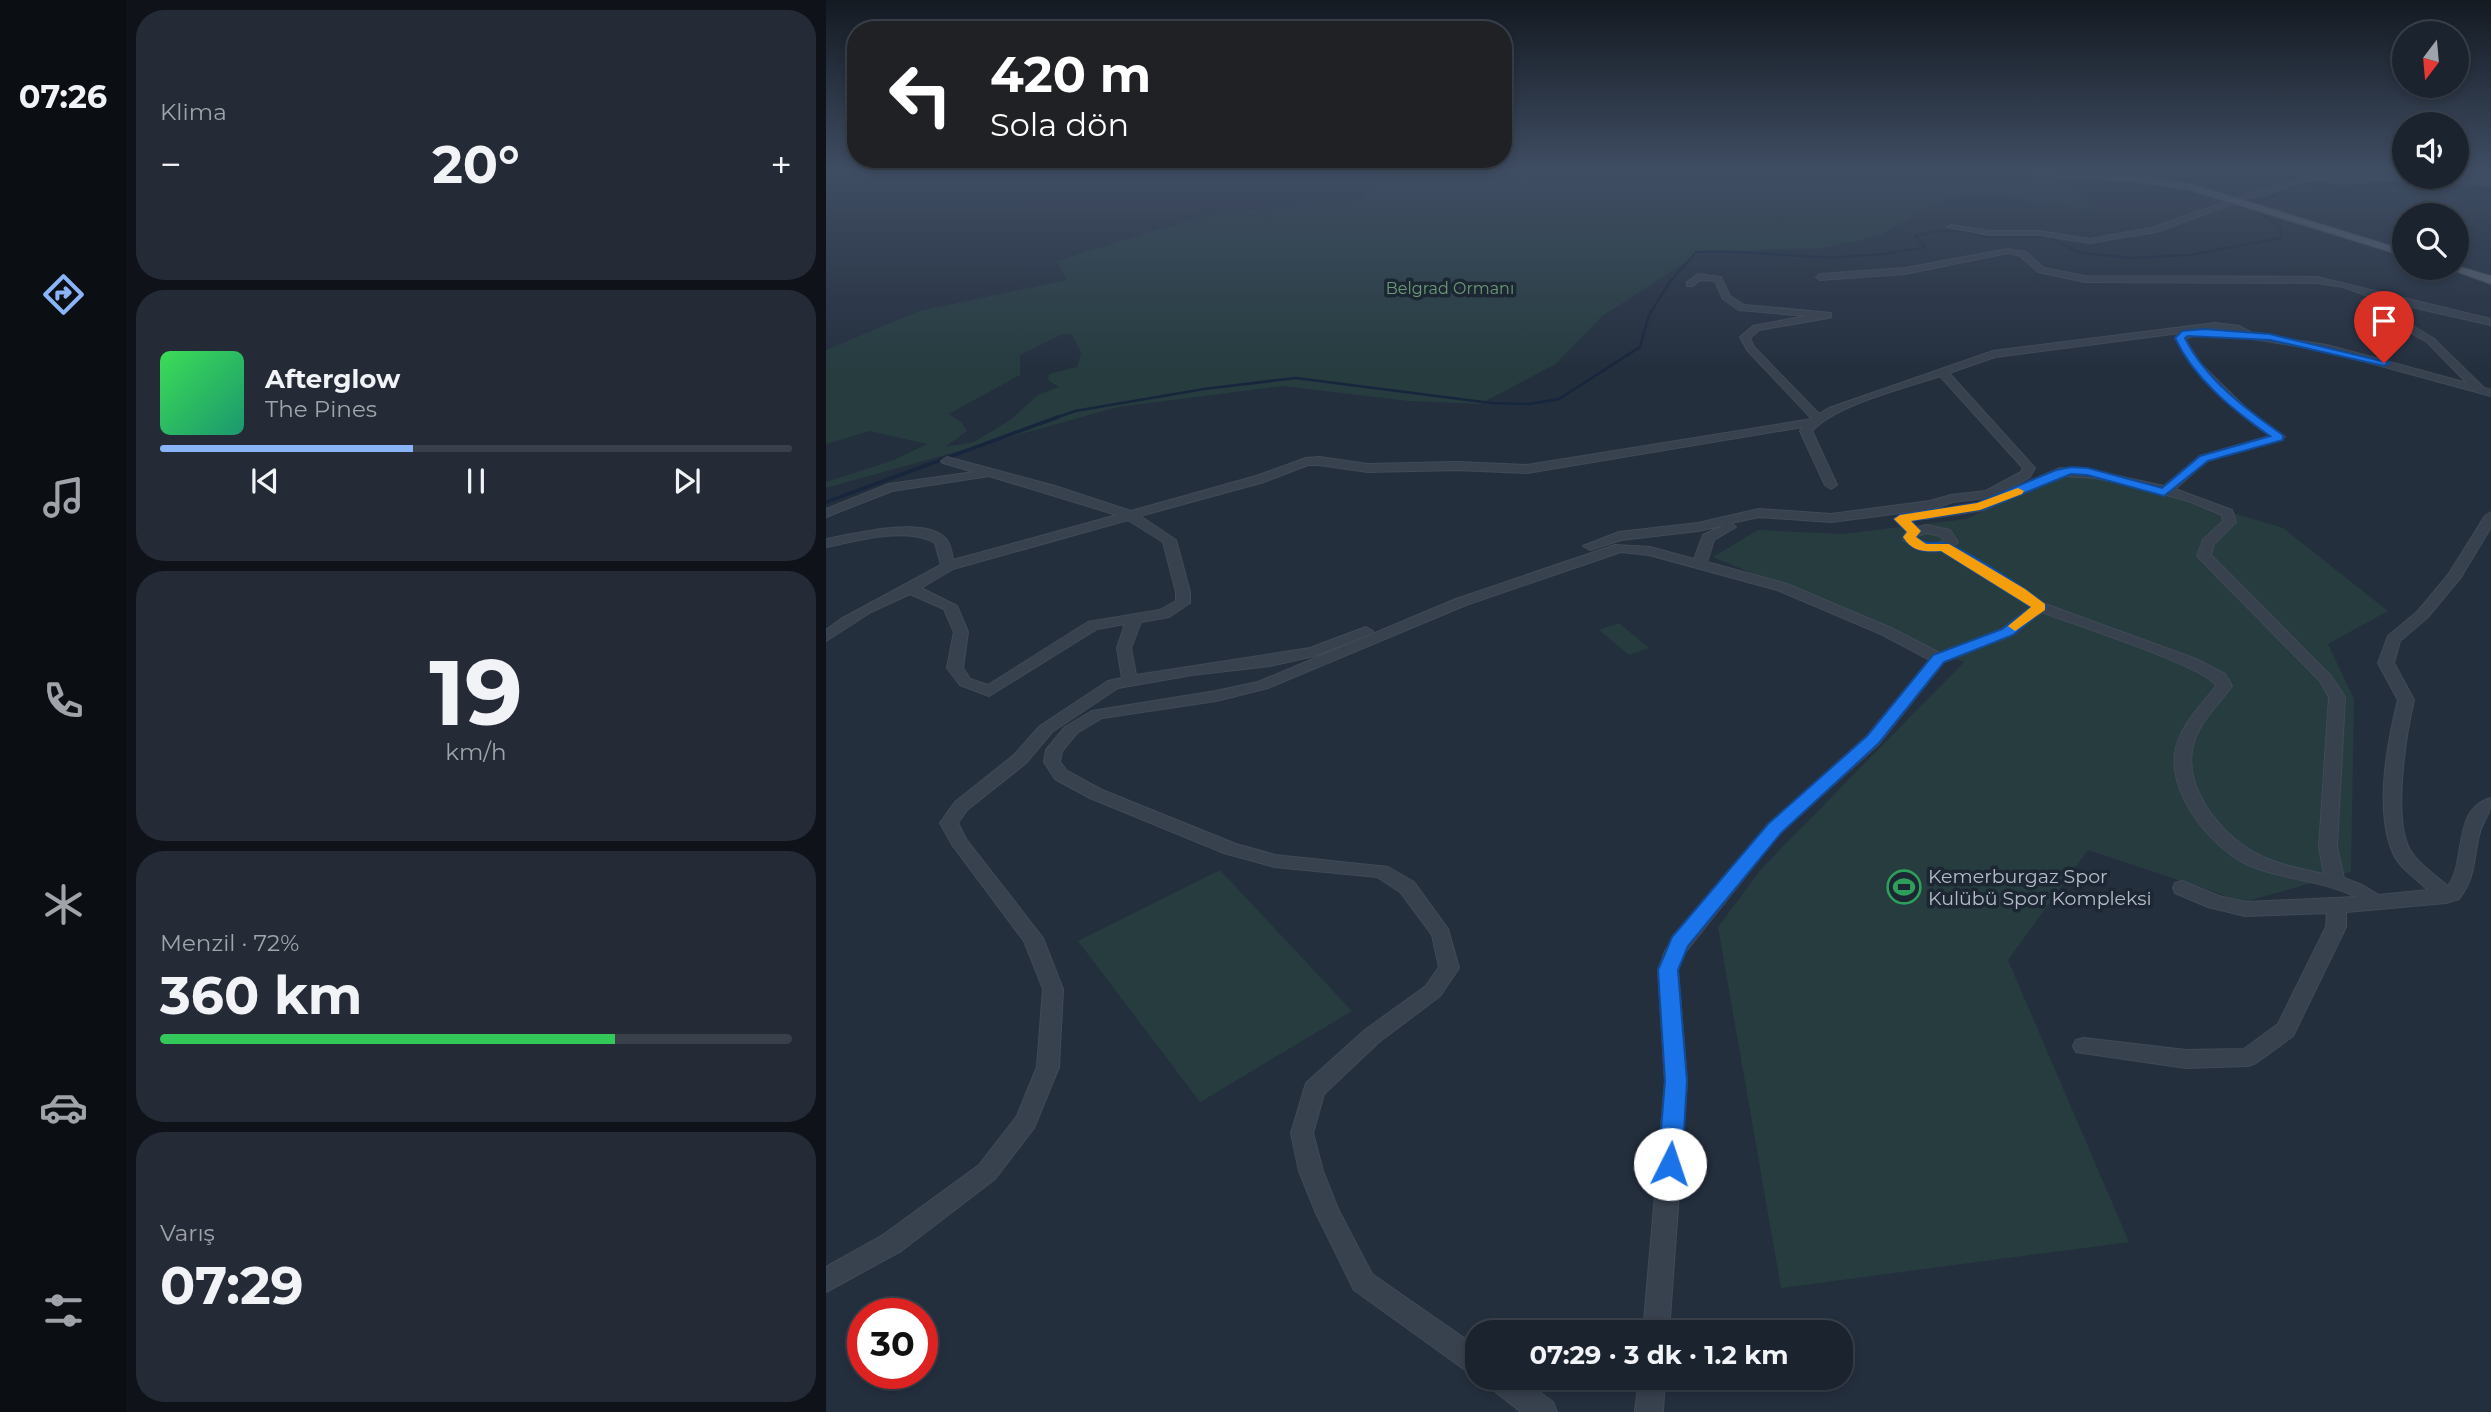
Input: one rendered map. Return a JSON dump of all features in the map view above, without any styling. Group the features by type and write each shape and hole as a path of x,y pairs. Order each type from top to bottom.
{"main road":[{"path":"2360,238 2392,247"},
{"path":"2469,268 2491,275"},
{"path":"2469,273 2491,282"}],"street":[{"path":"2070,238 2089,241 2107,238"},
{"path":"1819,276 1905,271 1996,251 2008,251 2023,254 2041,270 2075,278 2317,280 2355,287 2375,296 2491,322"},
{"path":"1690,284 1704,276 1718,279 1726,297 1749,310 1828,315 1756,328 1745,337 1750,348 1816,420"},
{"path":"2375,296 2366,301 2374,309 2430,340 2486,392"},
{"path":"1831,485 1806,431 1816,420 1833,410 1911,381 2007,351 2186,328 2222,326 2249,334 2327,348 2486,392"},
{"path":"2164,492 2204,458 2279,437 2246,414 2196,365 2180,338 2193,332 2249,334"},
{"path":"826,1280 892,1243 987,1172 1026,1121 1048,1067 1053,989 1033,938 959,842 949,823 961,806 1020,759 1046,729 1113,684 1270,662 1314,652 1447,598 1619,536 1698,527 1759,513 1830,518 1932,505 1951,499 1989,494 2026,474 2029,468 1943,373"},
{"path":"826,637 853,616 884,598 911,589 948,566 1260,479 1313,461 1368,468 1457,466 1518,470 1816,420"},
{"path":"911,589 950,606 961,632 955,668 965,682 989,691 1093,625 1164,614 1184,603 1169,540 1127,514 1051,489 947,461"},
{"path":"1699,565 1708,538 1731,527 1759,522 1817,527 1900,519 1980,507 2060,472 2088,472 2164,492 2228,513 2230,522 2208,543 2204,556 2334,689 2337,696 2328,847 2336,884"},
{"path":"826,513 889,488 987,473"},
{"path":"2446,896 2403,855 2393,825 2396,743 2406,700 2386,663 2393,639 2423,614 2454,577 2491,516"},
{"path":"1900,519 1914,531 1910,537 1913,543 1924,548 1944,547 2020,592 2040,607 2192,662 2220,677 2224,686 2186,739 2182,767 2190,794 2205,818 2227,843 2248,858 2357,890 2375,902"},
{"path":"826,543 905,531 929,533 940,540 948,566"},
{"path":"1465,1354 1363,1282 1328,1213 1311,1171 1302,1133 1314,1089 1372,1036 1433,991 1449,968 1441,934 1407,887 1381,871 1275,861 1230,849 1096,794 1062,775 1052,762 1054,750 1071,730 1098,714 1216,696 1263,685 1461,602 1620,548 1650,551 1807,596 1886,631 1938,659"},
{"path":"1657,1320 1676,1081 1668,970 1679,943 1774,828 1873,740 1938,659 2007,632 2040,607"},
{"path":"1130,680 1122,649 1125,635 1136,618"},
{"path":"2182,888 2238,908 2337,906 2446,896 2460,886 2467,866 2468,836 2481,811 2491,804"},
{"path":"2084,1046 2186,1059 2248,1057 2286,1030 2336,927 2337,906"},
{"path":"1514,1390 1543,1412"},
{"path":"1649,1412 1651,1390"}],"green space":[{"name":"Belgrad Ormanı","path":"1131,238 1869,238 1822,248 1701,252 1601,317 1556,364 1480,404 1409,401 1282,386 1118,407 826,488 826,482 894,460 927,444 870,431 826,444 826,350 919,311 1067,280 1056,261","holes":["1062,334 1072,335 1081,353 1077,367 1049,374 1048,380 1059,387 1038,395 1010,420 974,442 945,447 967,431 962,423 949,414 1020,375 1020,355"]},
{"name":"Kemerburgaz Spor Kulübü Spor Kompleksi","path":"2078,467 2283,528 2388,611 2328,644 2354,699 2351,872 2244,902 2088,850 2008,960 2129,1242 1781,1288 1718,927 1762,868 1964,662 1713,557 1758,530 1842,534 1966,519"},
{"path":"1619,623 1649,648 1629,655 1599,630"},
{"path":"1220,870 1352,1011 1200,1102 1078,941"}],"waterway":[{"path":"1670,282 1696,252 1846,257 1925,246 1917,238"},
{"path":"2051,238 2077,252 2129,258 2190,255 2281,238"},
{"path":"1053,419 1075,411 1204,389 1296,378 1491,403 1529,404 1559,399 1640,347 1649,315 1671,280"},
{"path":"826,502 1058,417"}],"slow traffic":[{"path":"2015,626 2040,607 1987,571 1944,547 1924,548 1913,543 1910,537 1914,531 1900,519 1980,507 2018,491"}],"place":[{"name":"Kemerburgaz Spor Kulübü Spor Kompleksi","path":"1904,887"}],"route":[{"path":"1670,1164 1676,1081 1668,970 1679,943 1774,828 1873,740 1938,659 2007,632 2040,607 1987,571 1944,547 1924,548 1913,543 1910,537 1914,531 1900,519 1980,507 2060,472 2088,472 2164,492 2204,458 2279,437 2246,414 2190,360 2180,338 2186,333 2249,334 2290,340 2384,363"}]}
